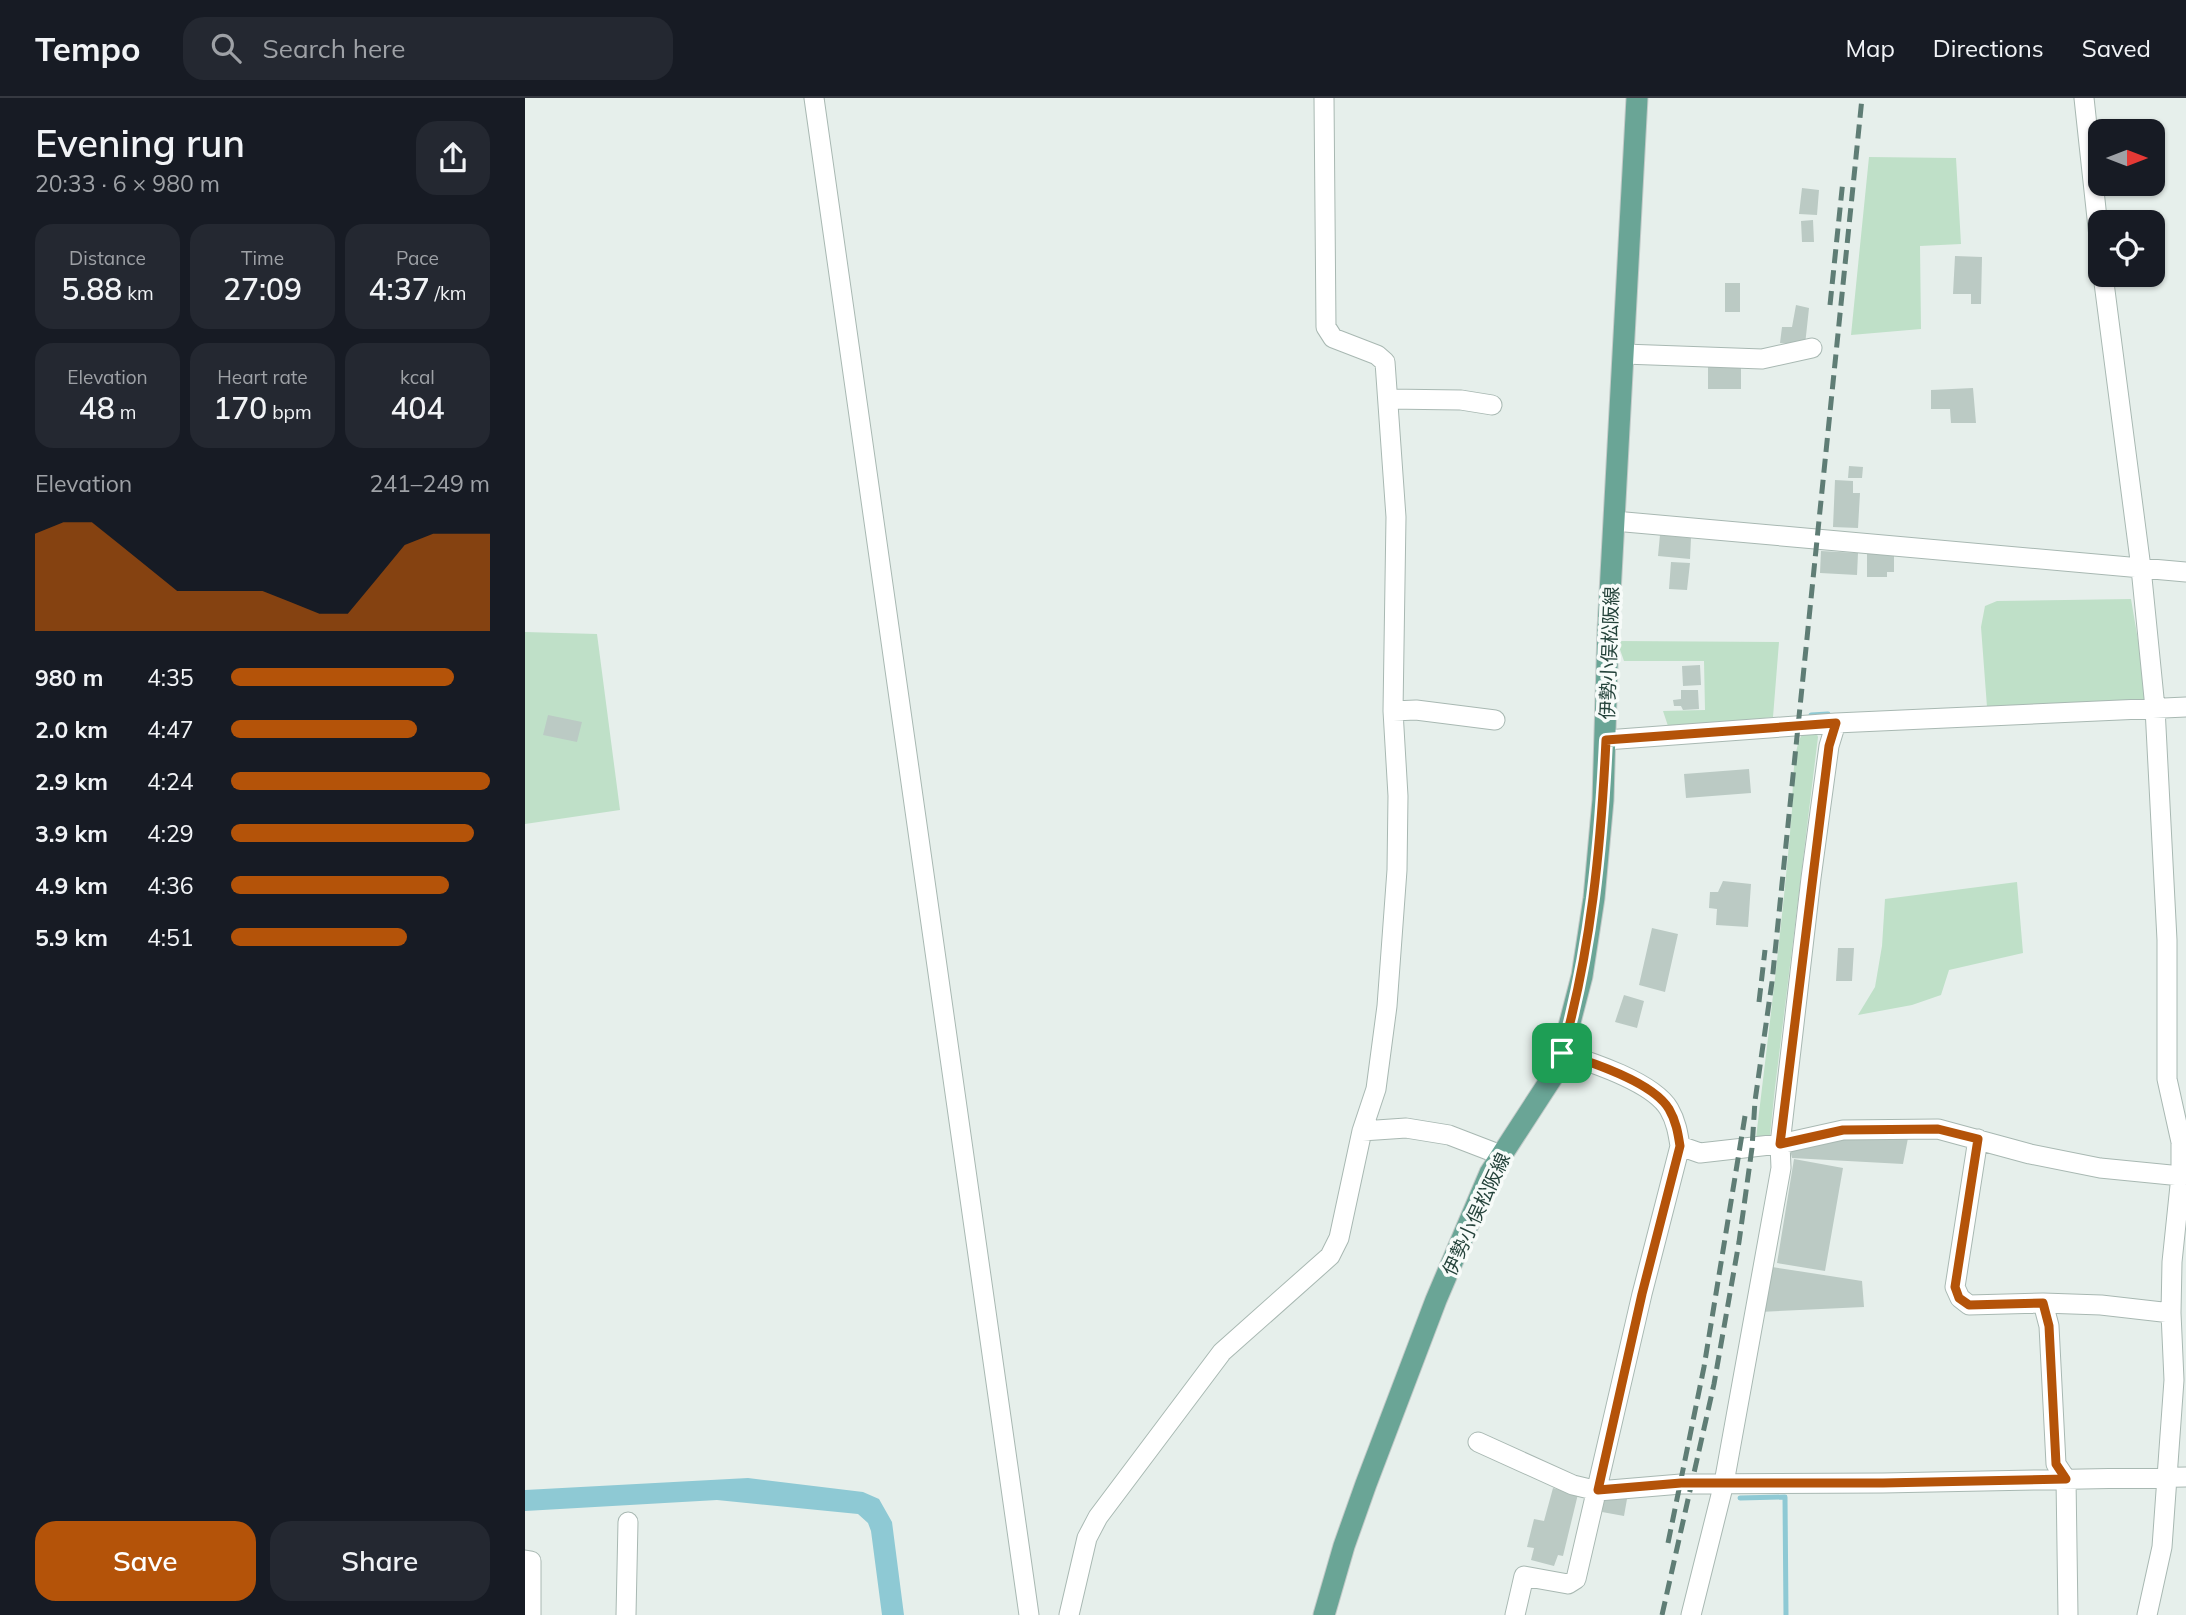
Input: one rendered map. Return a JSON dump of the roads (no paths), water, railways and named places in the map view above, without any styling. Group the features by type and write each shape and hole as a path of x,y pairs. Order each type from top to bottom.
{"main road":[{"name":"伊勢小俣松阪線","path":"1325,1615 1345,1546 1394,1405 1468,1222 1501,1154 1540,1098 1562,1053 1582,976 1594,898 1606,740 1607,643 1637,98"}],"street":[{"path":"814,98 1029,1615"},
{"path":"1069,1615 1087,1538 1098,1517 1222,1352 1330,1256 1339,1238 1362,1131 1375,1089 1387,1006 1397,870 1398,796 1394,711 1396,517 1385,362 1377,355 1333,338 1326,327 1324,98"},
{"path":"2084,98 2096,210"},
{"path":"2105,287 2141,568 2154,708 2167,940 2167,1079 2182,1142 2172,1262 2171,1313 2176,1478 2147,1615"},
{"path":"1624,354 1762,359 1812,348"},
{"path":"1388,399 1461,400 1492,405"},
{"path":"1615,521 2186,572"},
{"path":"1606,740 1836,723 2186,707"},
{"path":"1394,711 1416,710 1495,720"},
{"path":"1691,1615 1724,1483 1781,1168 1780,1144 1829,746 1836,723"},
{"path":"1515,1615 1524,1576 1568,1584 1576,1579 1642,1294 1680,1146 1678,1128 1668,1107 1655,1096 1632,1080 1601,1065 1562,1053"},
{"path":"1362,1131 1406,1128 1449,1135 1501,1154"},
{"path":"1680,1146 1700,1153 1780,1144 1843,1130 1938,1129 2031,1154 2100,1168 2181,1176"},
{"path":"1978,1139 1955,1287 1959,1298 1969,1305 2043,1303 2171,1313"},
{"path":"2043,1303 2049,1326 2056,1464 2066,1479 2068,1615"},
{"path":"1478,1442 1573,1485 1598,1490 1681,1483 2176,1478"},
{"path":"627,1615 628,1522"},
{"path":"525,1560 531,1561 531,1615"}],"water":[{"path":"748,1478 863,1492 879,1499 892,1522 904,1615 882,1615 871,1531 868,1523 858,1514 717,1500 525,1511 525,1490"}],"waterway":[{"path":"1811,715 1828,714"},
{"path":"1740,1498 1785,1497 1786,1615"}],"railway":[{"path":"1662,1615 1714,1384 1739,1242 1752,1148 1755,1101 1772,982 1862,98"},
{"path":"1830,305 1843,180"},
{"path":"1759,1002 1765,950"},
{"path":"1668,1543 1704,1367 1745,1116"}]}
